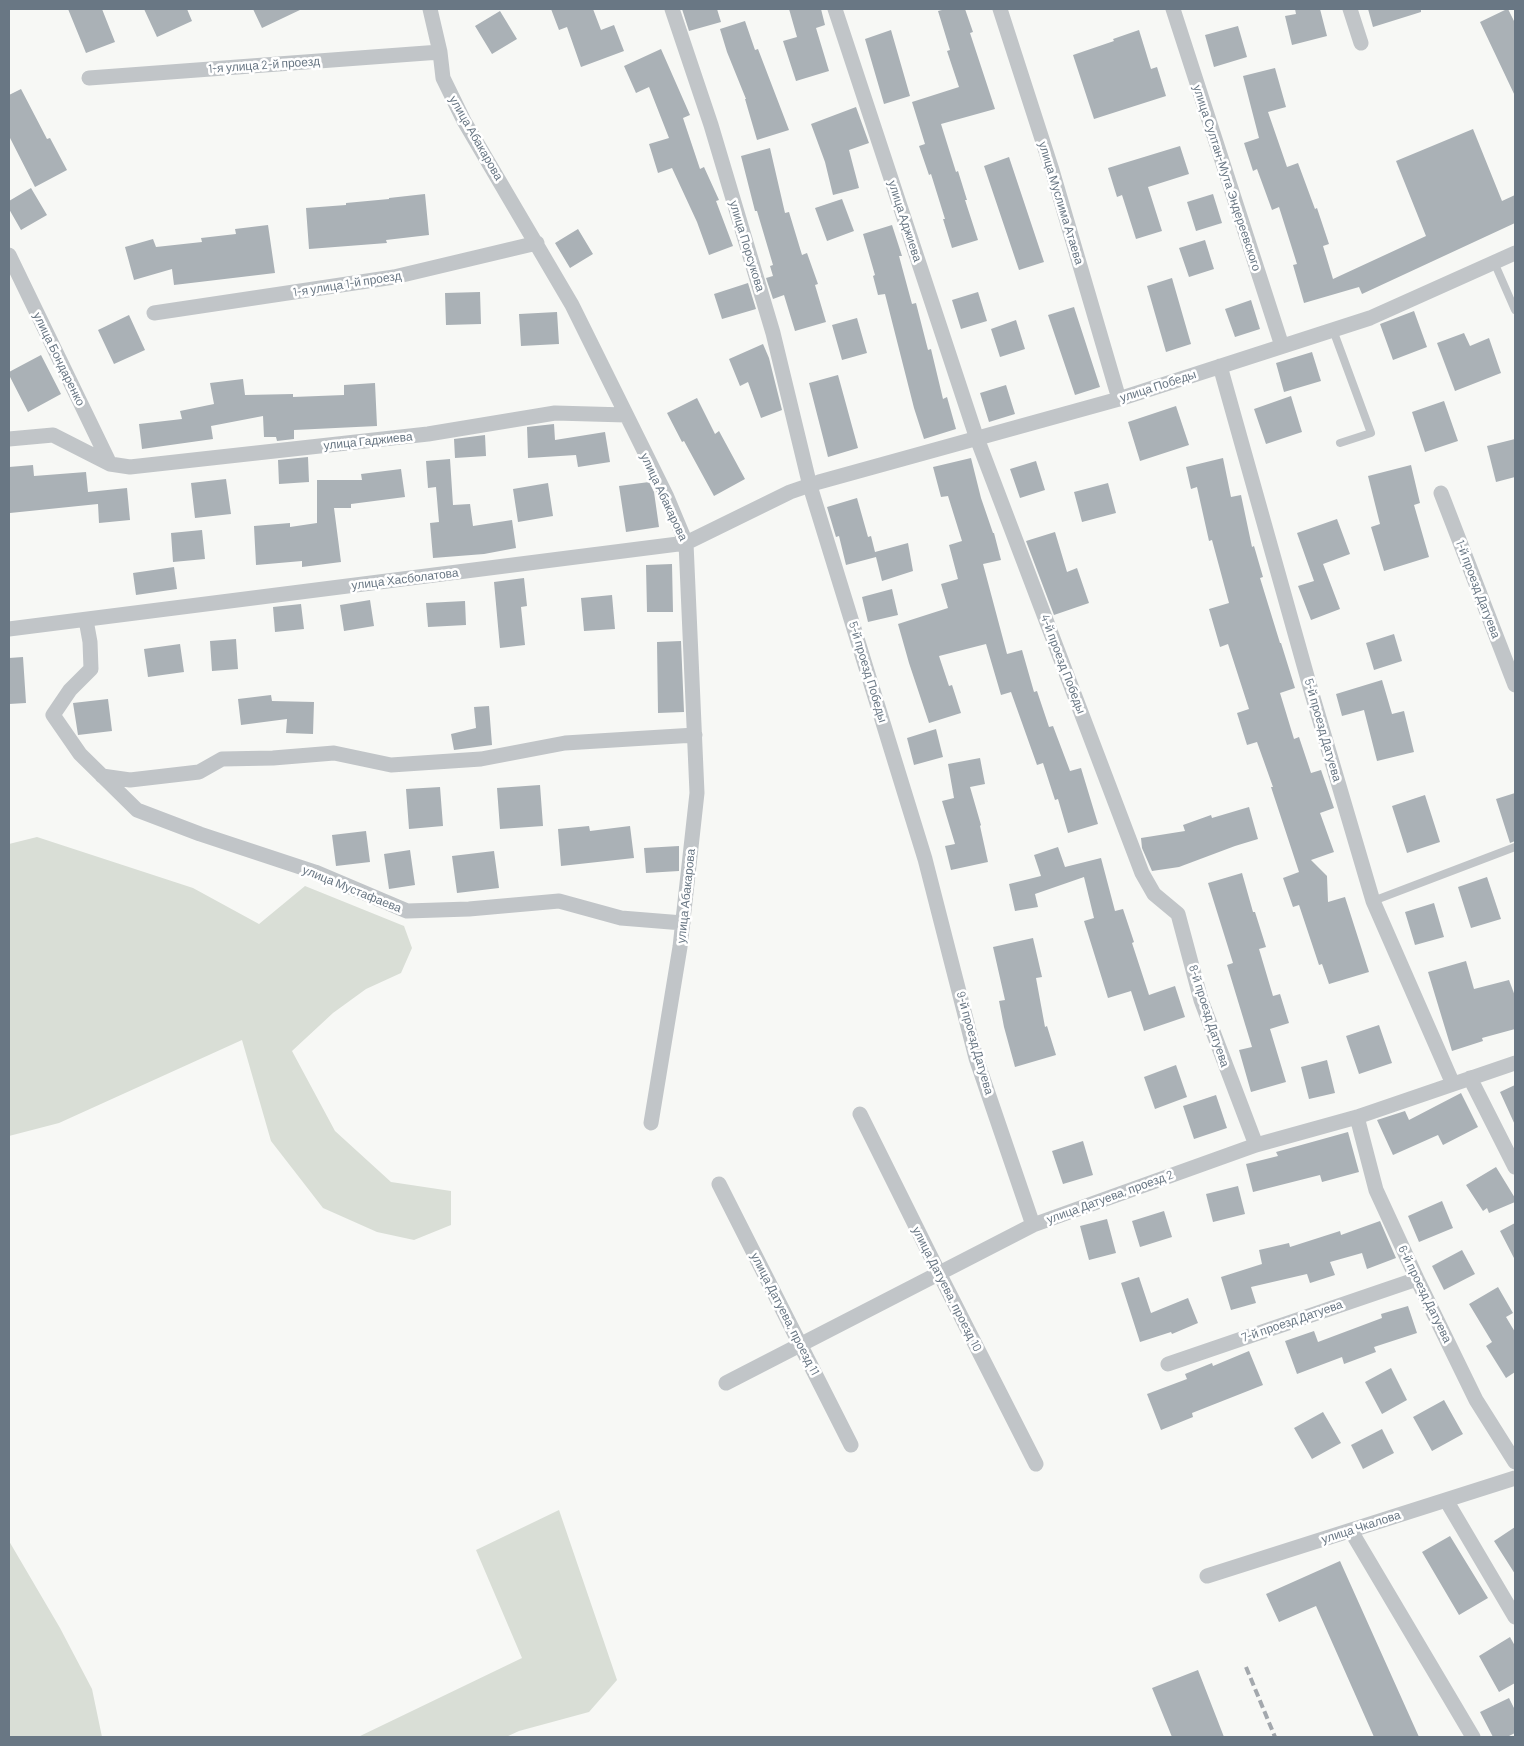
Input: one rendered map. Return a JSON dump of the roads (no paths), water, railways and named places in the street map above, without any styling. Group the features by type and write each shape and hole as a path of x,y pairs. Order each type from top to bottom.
{"street":[{"name":"улица Абакарова","path":"430,9 440,52 443,78 464,121 572,305 666,495 686,543 697,793 683,923 651,1123"},
{"name":"улица Порсукова","path":"672,9 711,125 770,323 810,486"},
{"name":"улица Аджиева","path":"836,9 976,436"},
{"name":"улица Муслима Атаева","path":"1000,9 1052,170 1119,399"},
{"name":"улица Султан-Мута Эндереевского","path":"1173,9 1282,346"},
{"path":"1350,9 1361,43"},
{"name":"1-я улица 2-й проезд","path":"89,78 440,52"},
{"name":"1-я улица 1-й проезд","path":"154,313 394,277 537,243"},
{"name":"улица Победы","path":"790,492 976,436 1119,399 1370,318 1515,253"},
{"name":"улица Бондаренко","path":"9,254 110,464"},
{"name":"5-й проезд Датуева","path":"1220,366 1312,694 1373,901 1453,1084"},
{"name":"улица Гаджиева","path":"110,464 130,467 428,434 555,413 626,415"},
{"path":"9,439 53,435 110,464"},
{"name":"4-й проезд Победы","path":"976,436 1142,874 1154,894"},
{"name":"5-й проезд Победы","path":"810,486 925,859"},
{"name":"улица Хасболатова","path":"9,629 686,543 790,492"},
{"name":"1-й проезд Датуева","path":"1441,494 1515,685"},
{"name":"улица Мустафаева","path":"86,620 90,642 91,669 70,690 53,715 80,754 137,810 200,834 315,872 407,910 469,909 559,900 621,918 683,923"},
{"path":"102,776 130,780 199,772 222,759 272,758 334,753 391,766 472,760 565,743 695,735"},
{"name":"9-й проезд Датуева","path":"925,859 976,1058 1033,1225"},
{"name":"8-й проезд Датуева","path":"1154,894 1178,914 1201,1000 1256,1145"},
{"name":"улица Датуева, проезд 2","path":"726,1382 1033,1225 1256,1145 1357,1116 1515,1062"},
{"path":"1470,1078 1515,1167"},
{"name":"улица Датуева, проезд 10","path":"860,1114 1036,1464"},
{"name":"6-й проезд Датуева","path":"1357,1116 1376,1190 1476,1400 1515,1462"},
{"name":"улица Датуева, проезд 11","path":"719,1184 851,1444"},
{"name":"7-й проезд Датуева","path":"1168,1364 1417,1279"},
{"name":"улица Чкалова","path":"1207,1576 1515,1478"},
{"path":"1446,1500 1515,1617"},
{"path":"1350,1531 1473,1737"}],"lane":[{"path":"1494,262 1515,310"},
{"path":"1332,330 1371,433 1340,442"},
{"path":"1373,901 1515,847"}],"railway":[{"path":"1246,1667 1275,1737"}]}
